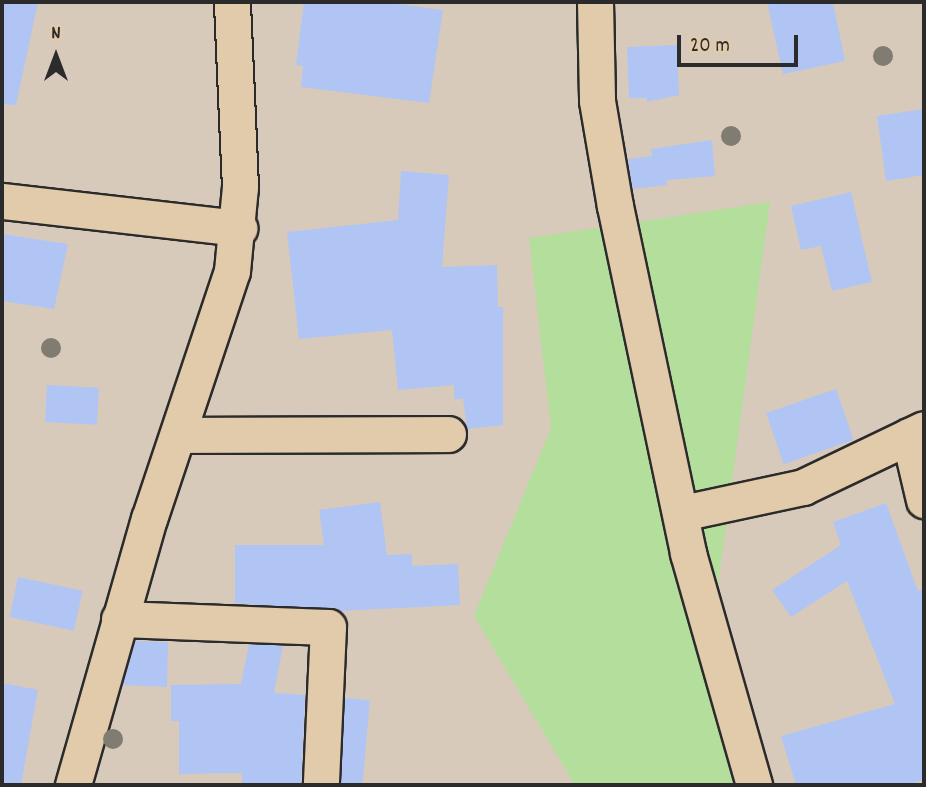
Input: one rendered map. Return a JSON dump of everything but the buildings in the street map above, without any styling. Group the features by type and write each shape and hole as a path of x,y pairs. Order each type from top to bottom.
{"street":[{"path":"73,785 119,620 232,271 239,228 232,2"},
{"path":"595,2 597,101 688,553 754,785"},
{"path":"2,201 239,228"},
{"path":"682,513 803,487 917,433 924,499"},
{"path":"180,435 448,434"},
{"path":"119,620 328,627 321,785"}],"green space":[{"path":"770,202 717,592 767,785 575,785 474,616 551,428 529,238"}]}
